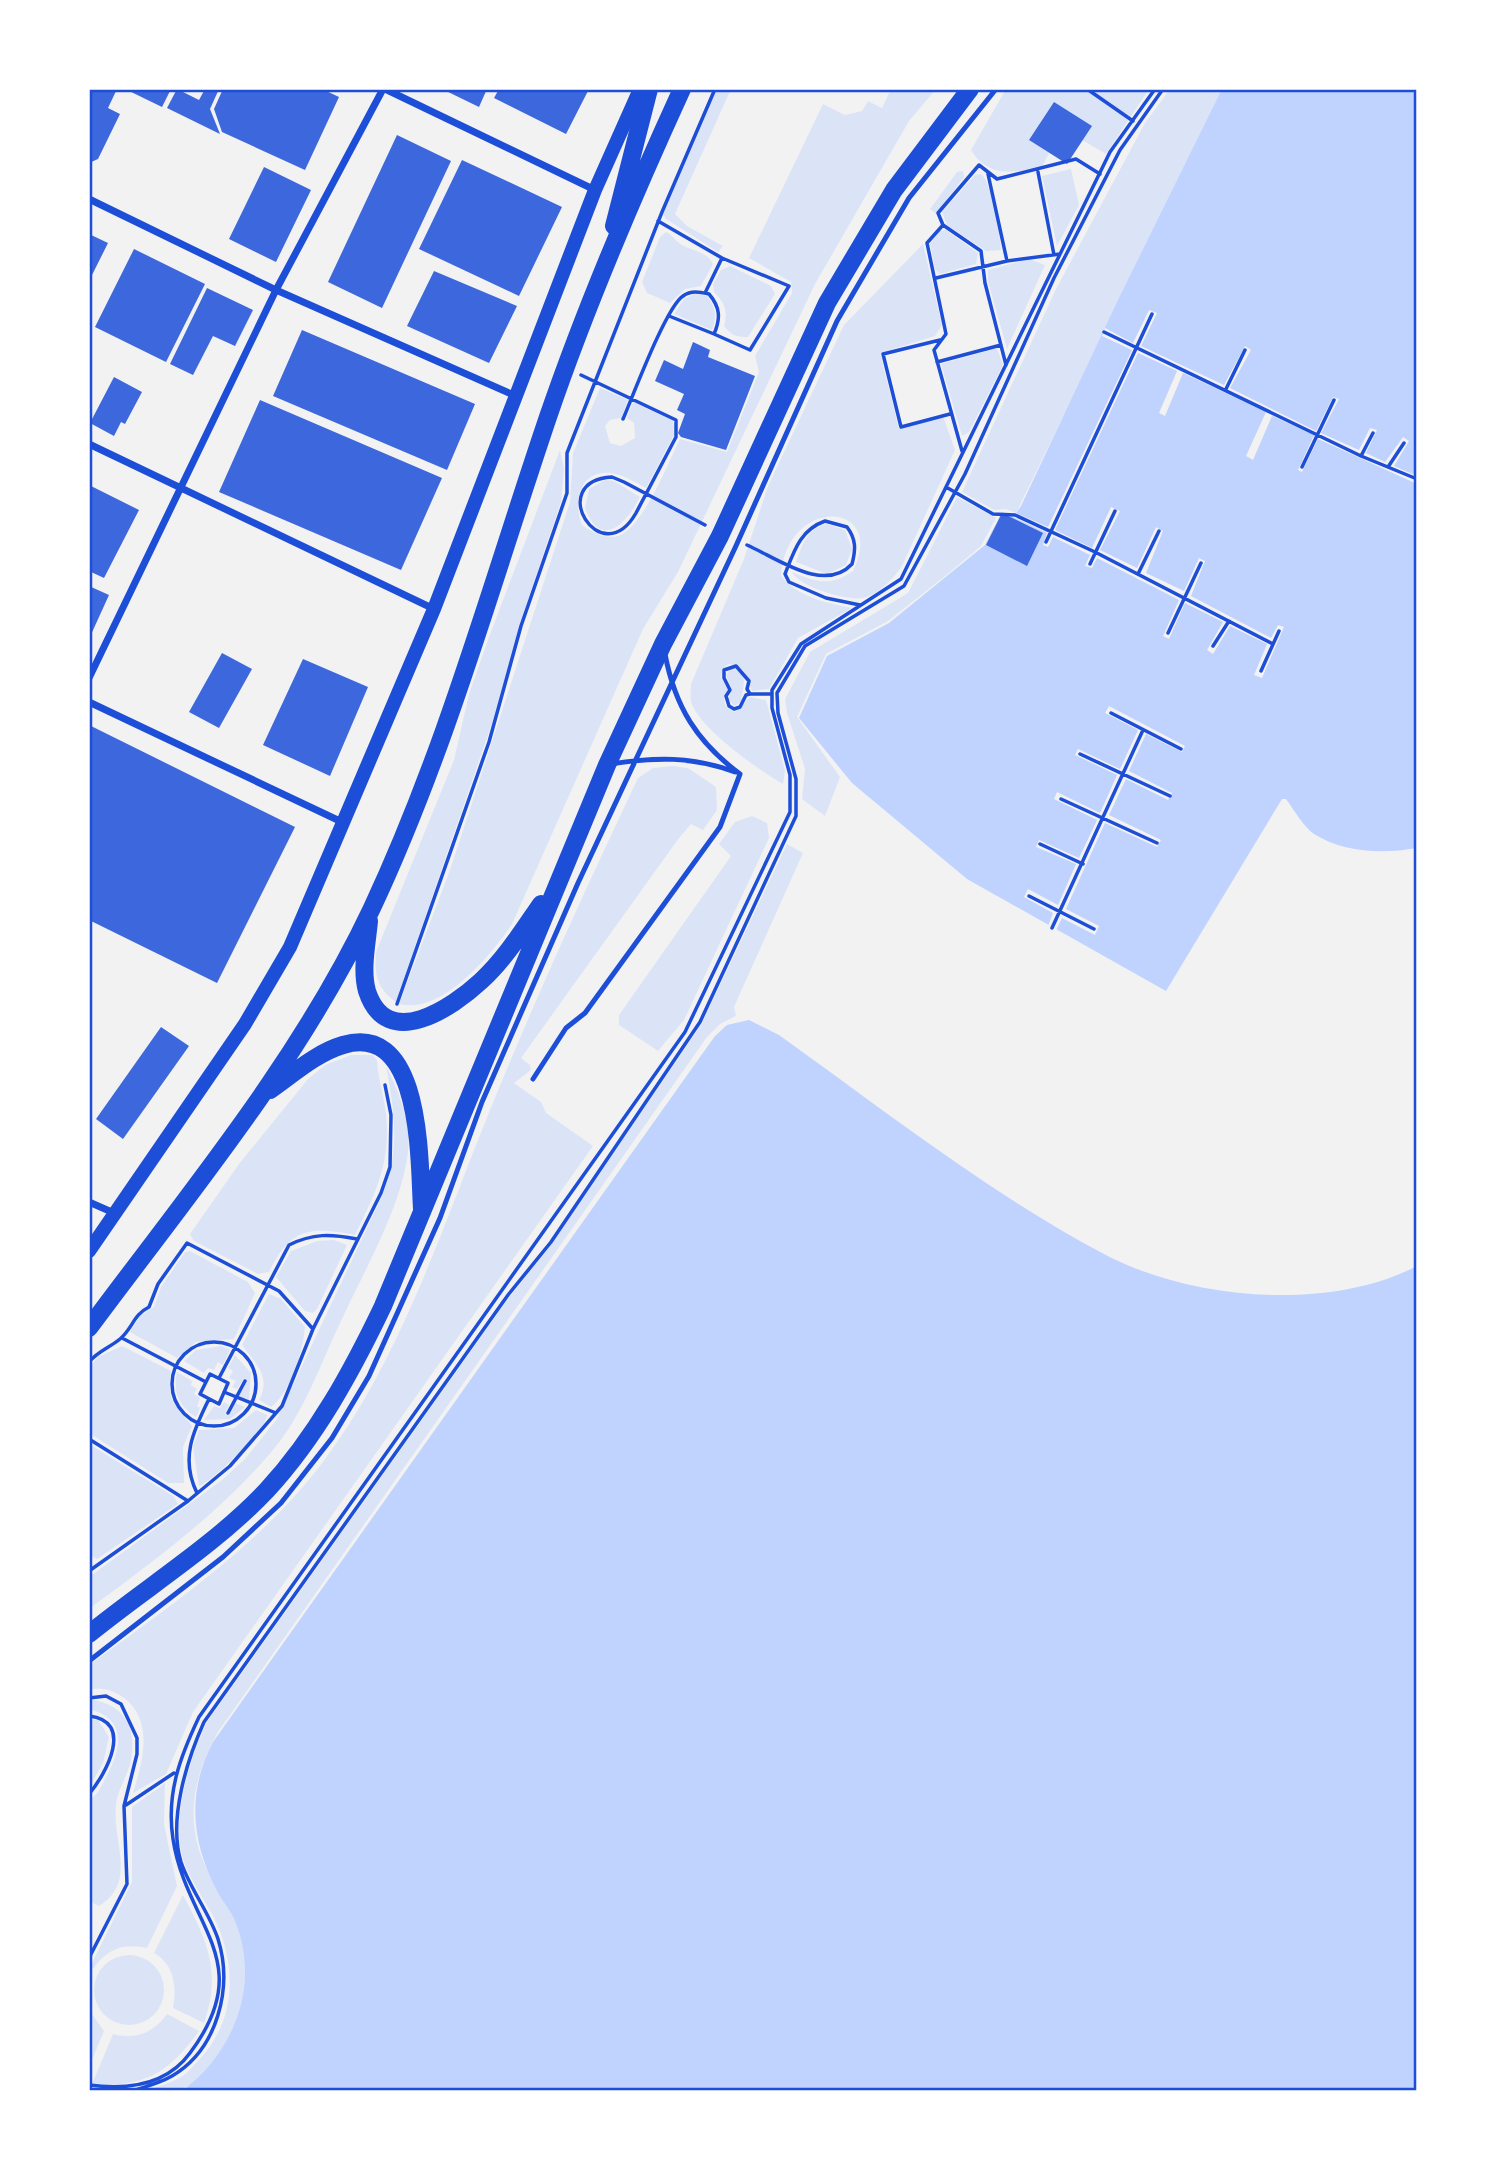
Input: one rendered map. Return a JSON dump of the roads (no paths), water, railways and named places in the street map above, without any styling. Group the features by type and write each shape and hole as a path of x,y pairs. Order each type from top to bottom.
{"highway":[{"path":"591,303 649,89"},
{"path":"89,1328 260,1098 321,1002 370,911 420,800 548,418 591,303 682,89"},
{"path":"89,1634 210,1542 267,1489 314,1429 353,1367 423,1212 607,765 663,644 720,536 827,303 894,190 970,89"},
{"path":"370,911 365,973 367,990 373,1003 391,1018 413,1022 430,1017 454,1004 506,954 560,879"},
{"path":"260,1098 324,1052 346,1044 366,1043 387,1051 399,1063 409,1087 423,1212"}],"main road":[{"path":"89,1251 245,1024 290,947 434,609 596,190 640,89"}],"street":[{"path":"89,678 276,290 384,89 596,190"},
{"path":"89,199 276,290 516,396"},
{"path":"89,444 434,609"},
{"path":"89,702 344,823"},
{"path":"89,1202 116,1214"}],"lane":[{"path":"189,89 196,89"},
{"path":"89,1661 223,1557 281,1503 332,1438 369,1376 440,1218 482,1102 633,761 844,307 909,198 996,89"},
{"path":"663,644 670,684 694,732 715,755 740,774"},
{"path":"607,765 674,757 708,762 740,774"},
{"path":"533,1079 566,1028 585,1013 713,837 740,774"}],"water":[{"path":"1222,89 1417,89 1417,848 1377,851 1338,845 1314,834 1286,799 1282,799 1166,991 967,879 852,783 799,718 827,656 889,623 985,545 1002,512 1013,517 1021,506"},
{"path":"749,1020 779,1035 1019,1205 1104,1254 1139,1270 1177,1282 1218,1290 1302,1295 1343,1290 1382,1281 1417,1266 1417,2091 182,2091 216,2057 238,2015 243,1992 245,1969 242,1945 233,1917 208,1871 197,1834 195,1816 199,1779 213,1742 715,1036 727,1025"}]}
